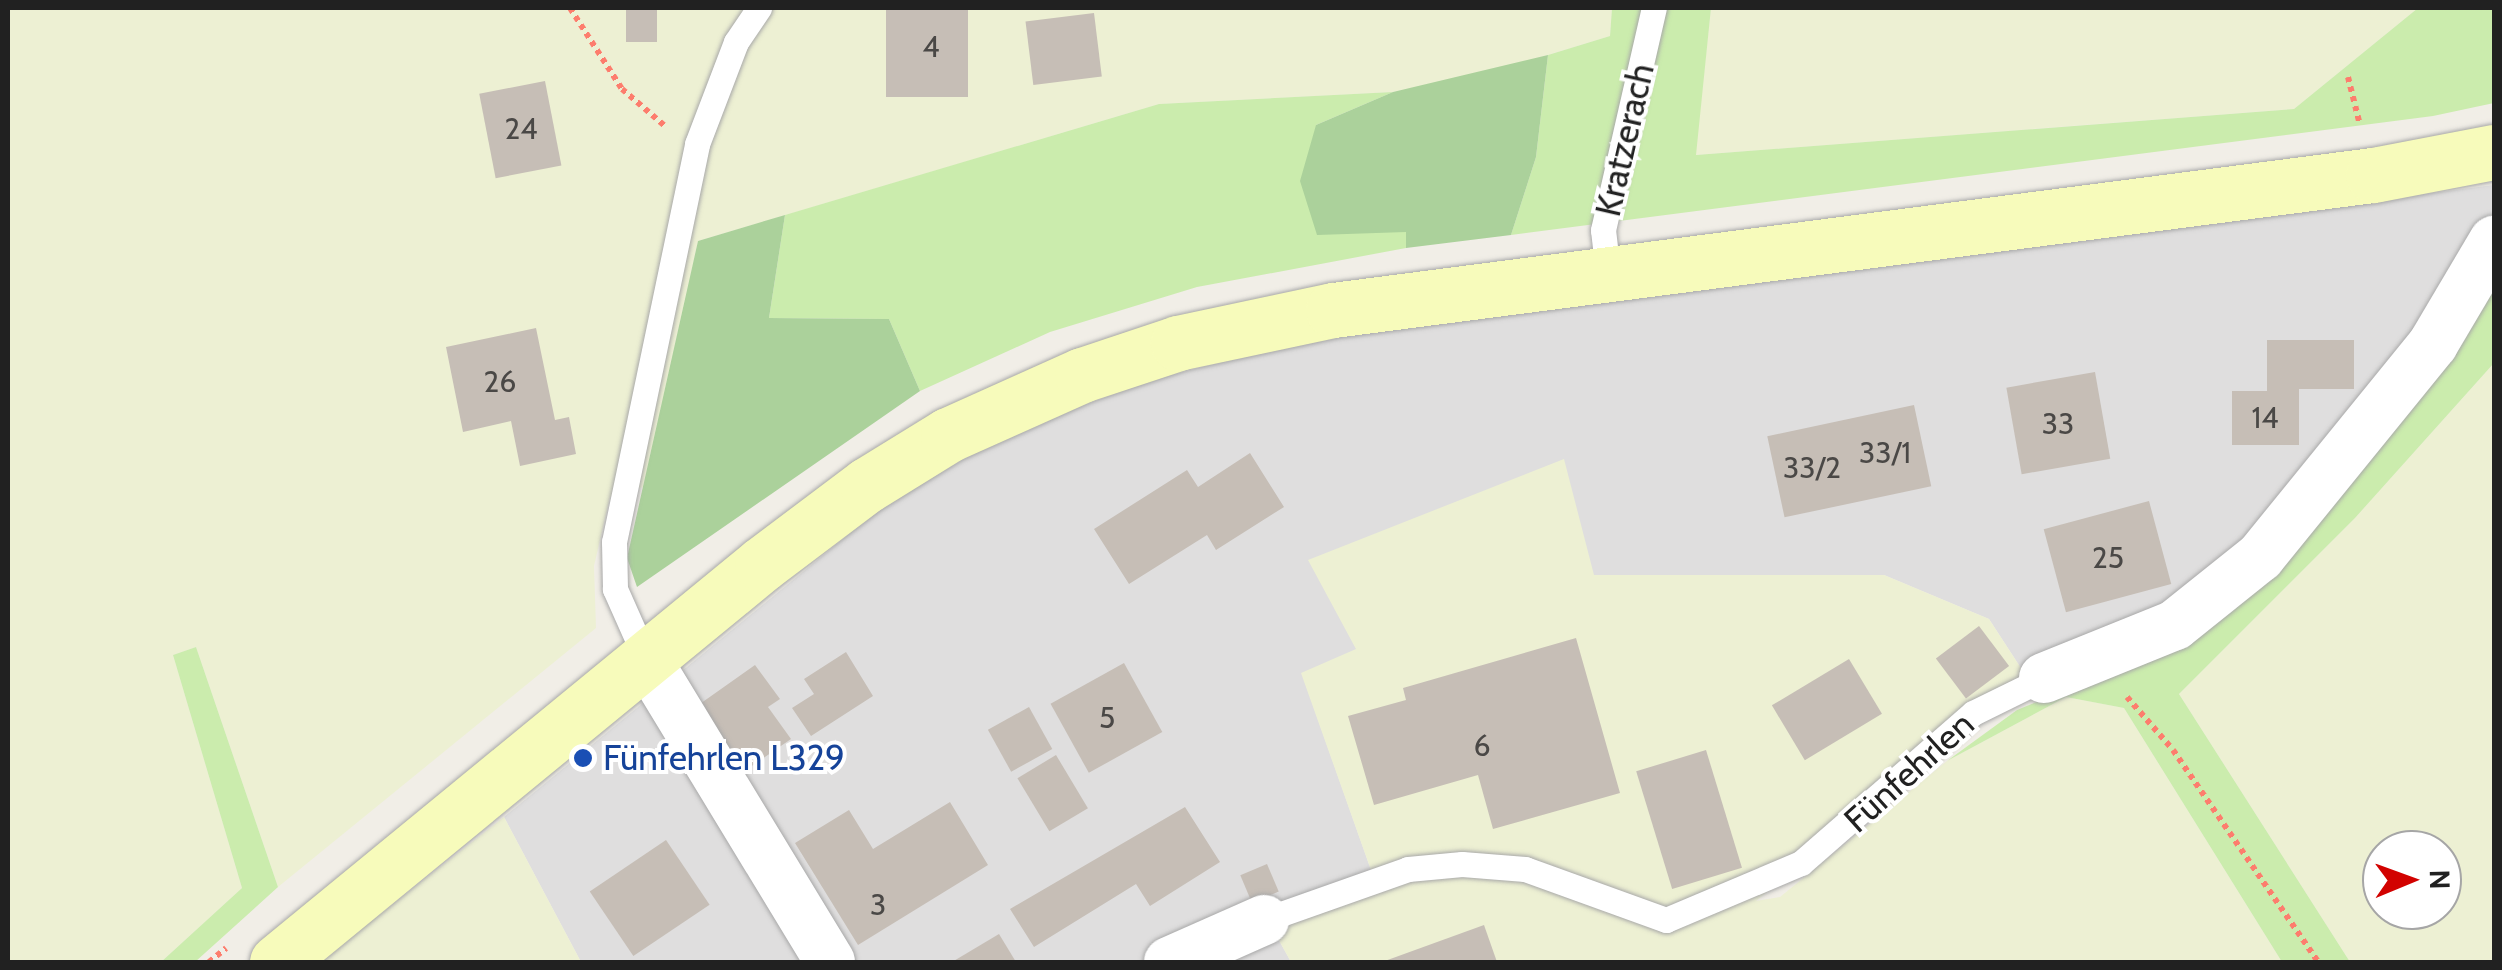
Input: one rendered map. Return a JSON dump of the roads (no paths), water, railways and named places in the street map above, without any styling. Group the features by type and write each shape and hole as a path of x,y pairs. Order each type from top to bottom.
{"main road":[{"path":"256,951 646,659 867,485 948,435 1082,374 1178,342 1334,310 2354,177 2494,152"}],"street":[{"name":"Fünfehrlen","path":"2062,673 2175,625 2260,557 2433,344 2494,241"},
{"path":"646,659 830,962"},
{"name":"Fünfehrlen","path":"1169,962 1264,920"}],"lane":[{"path":"646,659 614,589 614,542 696,144 736,42 758,8"},
{"name":"Kratzerach","path":"1608,273 1603,230 1654,8"},
{"name":"Fünfehrlen","path":"1264,920 1408,869 1462,864 1525,869 1666,920 1801,863 1973,713 2062,673"}],"place":[{"name":"Fünfehrlen L329","path":"583,758"}]}
